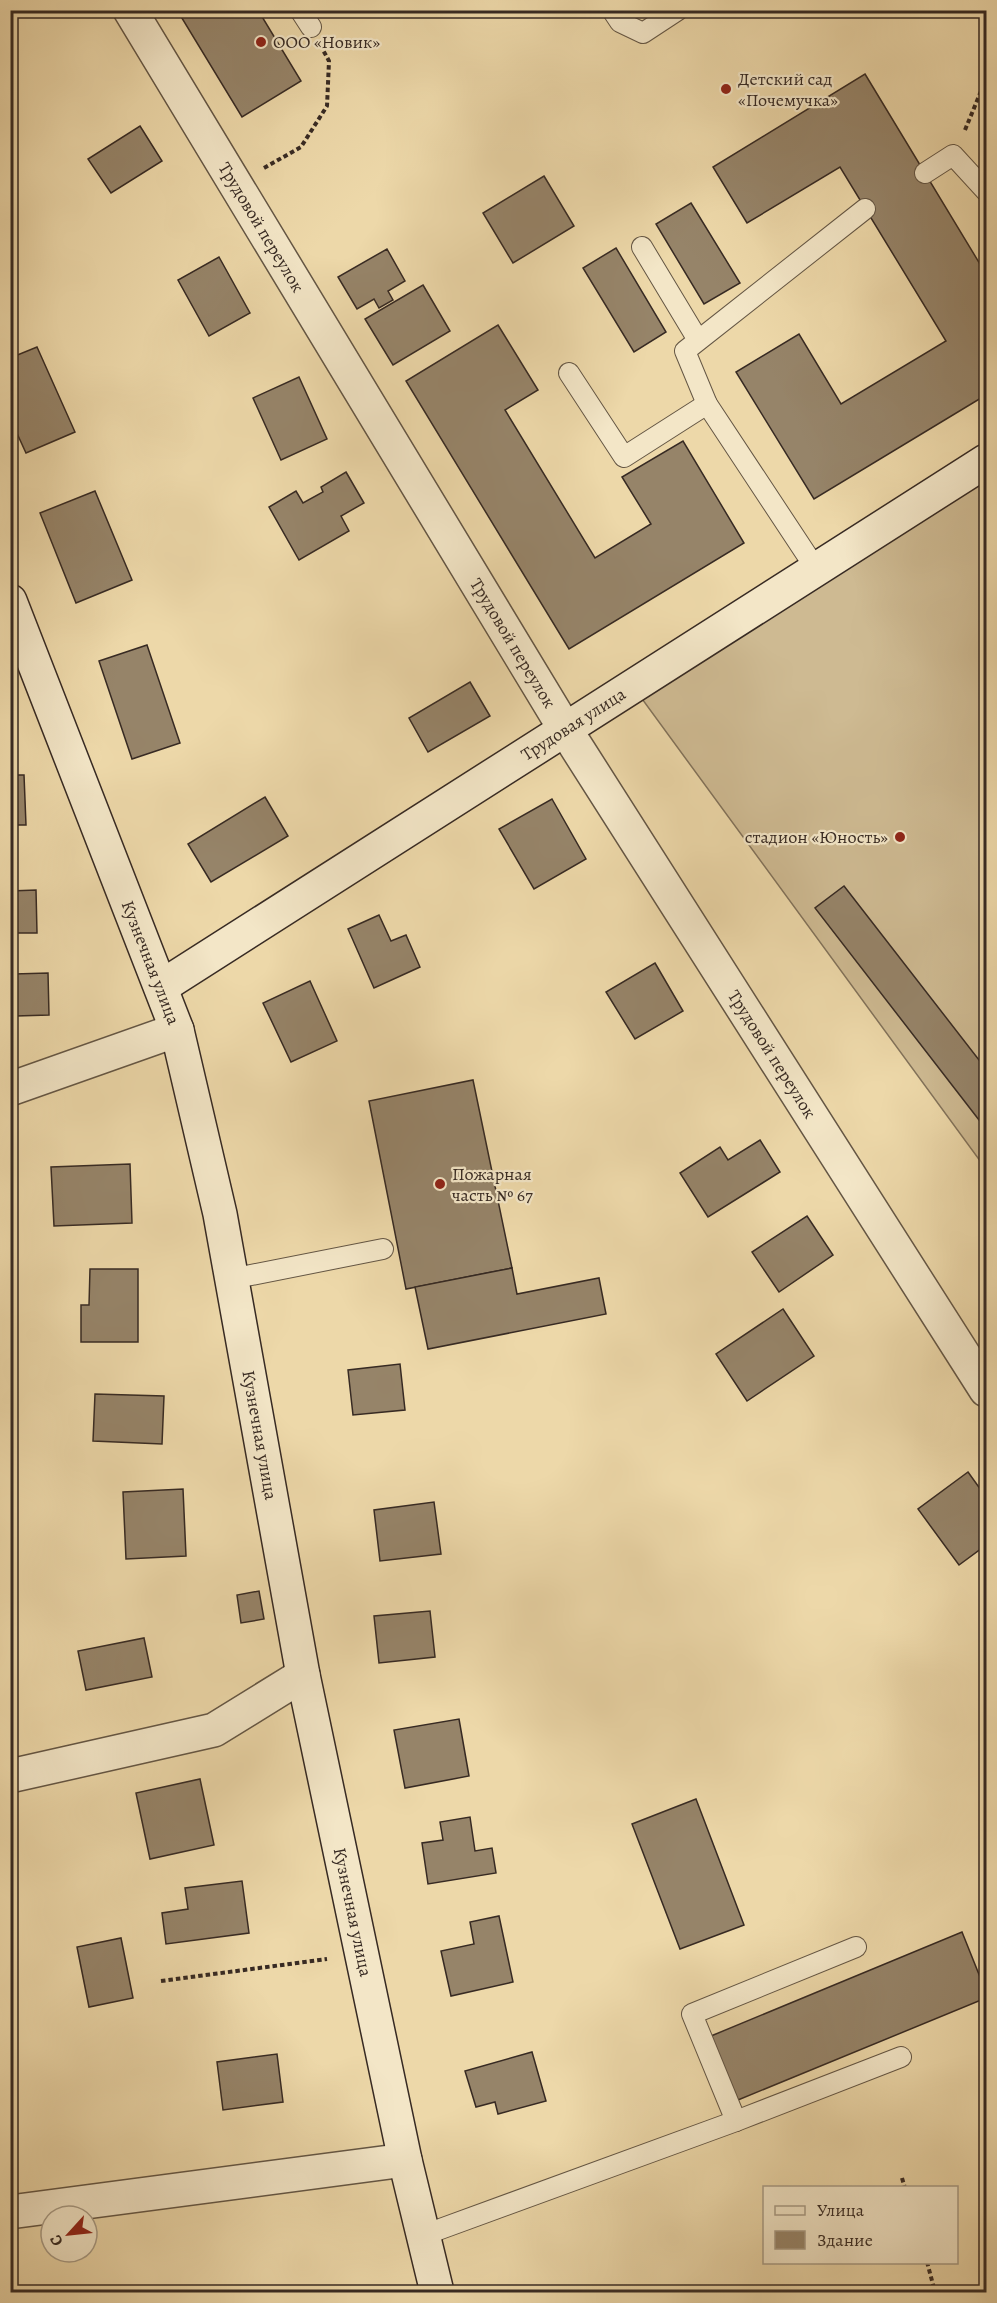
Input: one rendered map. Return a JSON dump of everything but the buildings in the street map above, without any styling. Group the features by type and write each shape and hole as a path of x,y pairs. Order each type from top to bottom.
{"street":[{"name":"Трудовой переулок","path":"130,10 565,729 987,1390"},
{"name":"Трудовая улица","path":"161,987 987,461"},
{"name":"Кузнечная улица","path":"10,601 177,1030 220,1214 303,1675 405,2160 437,2292"},
{"path":"10,1089 177,1030"},
{"path":"10,1776 214,1730 303,1675"},
{"path":"10,2212 405,2160"}],"lane":[{"path":"300,10 311,27"},
{"path":"612,10 620,22 644,33 678,10"},
{"path":"925,173 953,155 987,191"},
{"path":"816,569 707,404 684,351 865,209"},
{"path":"642,247 698,340"},
{"path":"569,373 624,457 707,404"},
{"path":"231,1280 383,1249"},
{"path":"736,2121 692,2014 856,1947"},
{"path":"423,2235 736,2121 901,2057"}],"path":[{"path":"235,184 301,147 327,106 329,61 311,27"},
{"path":"953,155 987,80"},
{"path":"161,1981 362,1954"},
{"path":"902,2178 905,2186"},
{"path":"928,2264 935,2292"}],"shaded area":[{"path":"986,477 986,1169 637,692"}],"place":[{"name":"ООО «Новик»","path":"261,42"},
{"name":"Детский сад «Почемучка»","path":"726,89"},
{"name":"стадион «Юность»","path":"900,837"},
{"name":"Пожарная часть № 67","path":"440,1184"}]}
